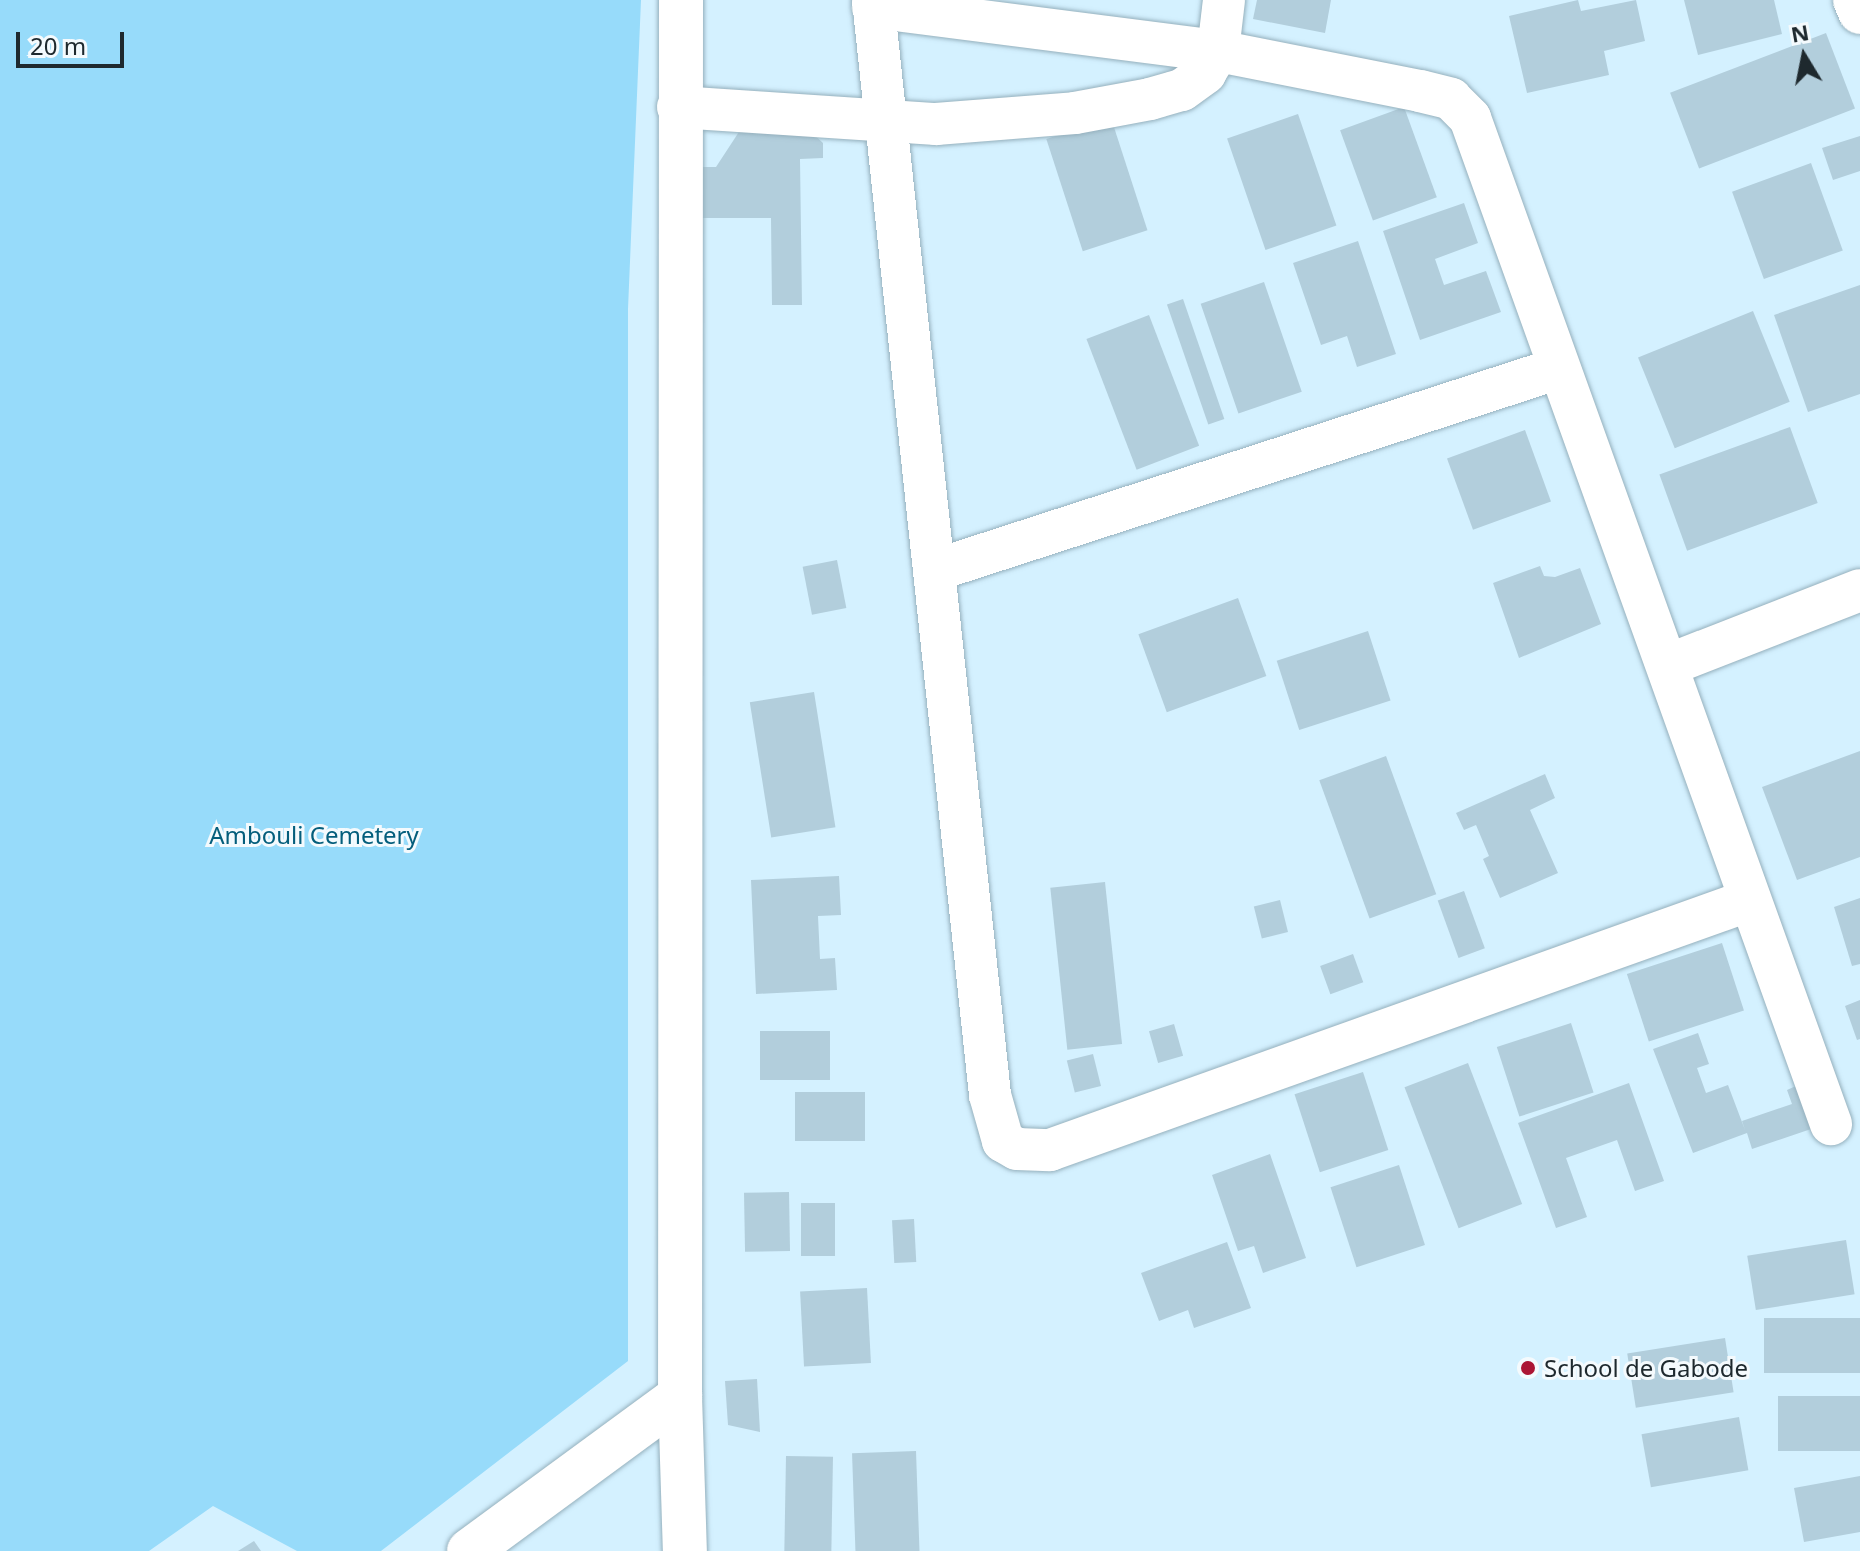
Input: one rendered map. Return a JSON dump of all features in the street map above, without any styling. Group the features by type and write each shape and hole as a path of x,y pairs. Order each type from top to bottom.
{"street":[{"path":"681,0 678,107 680,1396 685,1551"},
{"path":"678,107 884,123 1030,118 1150,99 1182,90 1205,73 1218,51 1224,0"},
{"path":"1855,0 1860,12"},
{"path":"1750,900 1050,1150 1017,1149 1003,1141 995,1127 990,1095 873,3 1218,51 1451,99 1470,118 1556,369 1668,665 1831,1124"},
{"path":"936,570 1556,369"},
{"path":"1668,665 1860,590"},
{"path":"469,1551 680,1396"}],"green space":[{"name":"Ambouli Cemetery","path":"0,0 641,0 628,309 628,1361 381,1551 297,1551 213,1506 149,1551 0,1551"}],"building":[{"path":"1257,0 1331,0 1325,33 1253,19"},
{"path":"1578,0 1581,11 1636,0 1645,41 1604,51 1609,75 1527,93 1509,16"},
{"path":"1684,0 1774,0 1782,34 1698,55"},
{"path":"1826,33 1855,109 1699,168 1670,93"},
{"path":"1404,107 1437,197 1373,220 1340,130"},
{"path":"1298,114 1336,226 1266,250 1227,138"},
{"path":"750,115 794,116 823,143 823,158 800,159 802,305 772,305 771,218 701,218 701,167 716,167"},
{"path":"1111,118 1147,230 1083,251 1046,139"},
{"path":"1860,136 1860,171 1833,180 1822,148"},
{"path":"1811,163 1843,250 1764,279 1732,192"},
{"path":"1464,203 1478,243 1435,259 1444,285 1486,271 1501,312 1420,340 1383,231"},
{"path":"1358,241 1396,354 1357,367 1347,336 1321,345 1293,263"},
{"path":"1264,282 1302,392 1238,413 1201,304"},
{"path":"1860,285 1860,394 1808,412 1774,315"},
{"path":"1183,299 1224,419 1208,425 1167,305"},
{"path":"1753,311 1790,402 1675,448 1638,357"},
{"path":"1149,315 1199,446 1137,470 1086,339"},
{"path":"1790,427 1818,503 1687,551 1659,475"},
{"path":"1525,430 1551,501 1473,530 1447,458"},
{"path":"837,560 846,608 812,615 803,567"},
{"path":"1540,566 1544,576 1555,577 1580,568 1601,624 1519,658 1493,583"},
{"path":"1238,598 1266,676 1167,712 1138,634"},
{"path":"1368,631 1391,700 1299,730 1277,661"},
{"path":"814,692 835,827 771,837 750,702"},
{"path":"1860,751 1860,857 1797,880 1762,787"},
{"path":"1386,756 1436,894 1370,918 1319,780"},
{"path":"1545,774 1555,798 1530,810 1558,873 1500,898 1483,859 1489,856 1476,825 1464,830 1456,813"},
{"path":"839,876 841,915 818,916 820,959 835,958 837,990 756,994 751,880"},
{"path":"1105,882 1122,1044 1067,1050 1050,888"},
{"path":"1464,891 1485,948 1459,958 1438,901"},
{"path":"1860,898 1860,964 1852,966 1834,907"},
{"path":"1280,900 1288,932 1262,939 1254,907"},
{"path":"1722,943 1744,1011 1649,1041 1627,974"},
{"path":"1353,954 1363,982 1330,994 1320,966"},
{"path":"1860,1000 1860,1039 1857,1040 1845,1006"},
{"path":"1571,1023 1594,1092 1519,1117 1497,1047"},
{"path":"1174,1024 1183,1056 1158,1063 1149,1031"},
{"path":"760,1031 830,1031 830,1080 760,1080"},
{"path":"1698,1033 1709,1064 1697,1068 1706,1093 1728,1085 1745,1130 1742,1121 1792,1104 1787,1090 1798,1085 1814,1128 1752,1149 1747,1133 1693,1153 1653,1049"},
{"path":"1093,1054 1101,1086 1075,1093 1067,1061"},
{"path":"1468,1063 1522,1204 1459,1228 1405,1087"},
{"path":"1363,1072 1388,1150 1320,1172 1295,1094"},
{"path":"1629,1083 1664,1181 1635,1191 1617,1140 1566,1158 1587,1217 1556,1228 1518,1123"},
{"path":"795,1092 865,1092 865,1141 795,1141"},
{"path":"1270,1154 1306,1258 1263,1273 1254,1246 1238,1251 1212,1175"},
{"path":"1399,1165 1425,1245 1356,1267 1331,1187"},
{"path":"789,1192 790,1251 745,1252 744,1193"},
{"path":"801,1203 835,1203 835,1256 801,1256"},
{"path":"914,1219 916,1262 894,1263 892,1220"},
{"path":"1846,1240 1855,1294 1756,1310 1747,1256"},
{"path":"1227,1242 1251,1308 1194,1328 1188,1310 1159,1321 1141,1273"},
{"path":"867,1288 871,1363 804,1366 800,1292"},
{"path":"1764,1318 1860,1318 1860,1373 1764,1373"},
{"path":"1725,1338 1734,1392 1636,1408 1627,1353"},
{"path":"757,1379 760,1432 728,1425 725,1381"},
{"path":"1778,1396 1860,1396 1860,1451 1778,1451"},
{"path":"1739,1417 1748,1470 1651,1487 1642,1434"},
{"path":"916,1451 919,1551 855,1551 852,1453"},
{"path":"786,1456 833,1457 831,1551 784,1551"},
{"path":"1860,1476 1860,1532 1804,1542 1794,1488"},
{"path":"254,1541 261,1551 238,1551"}],"place":[{"name":"School de Gabode","path":"1528,1368"}]}
